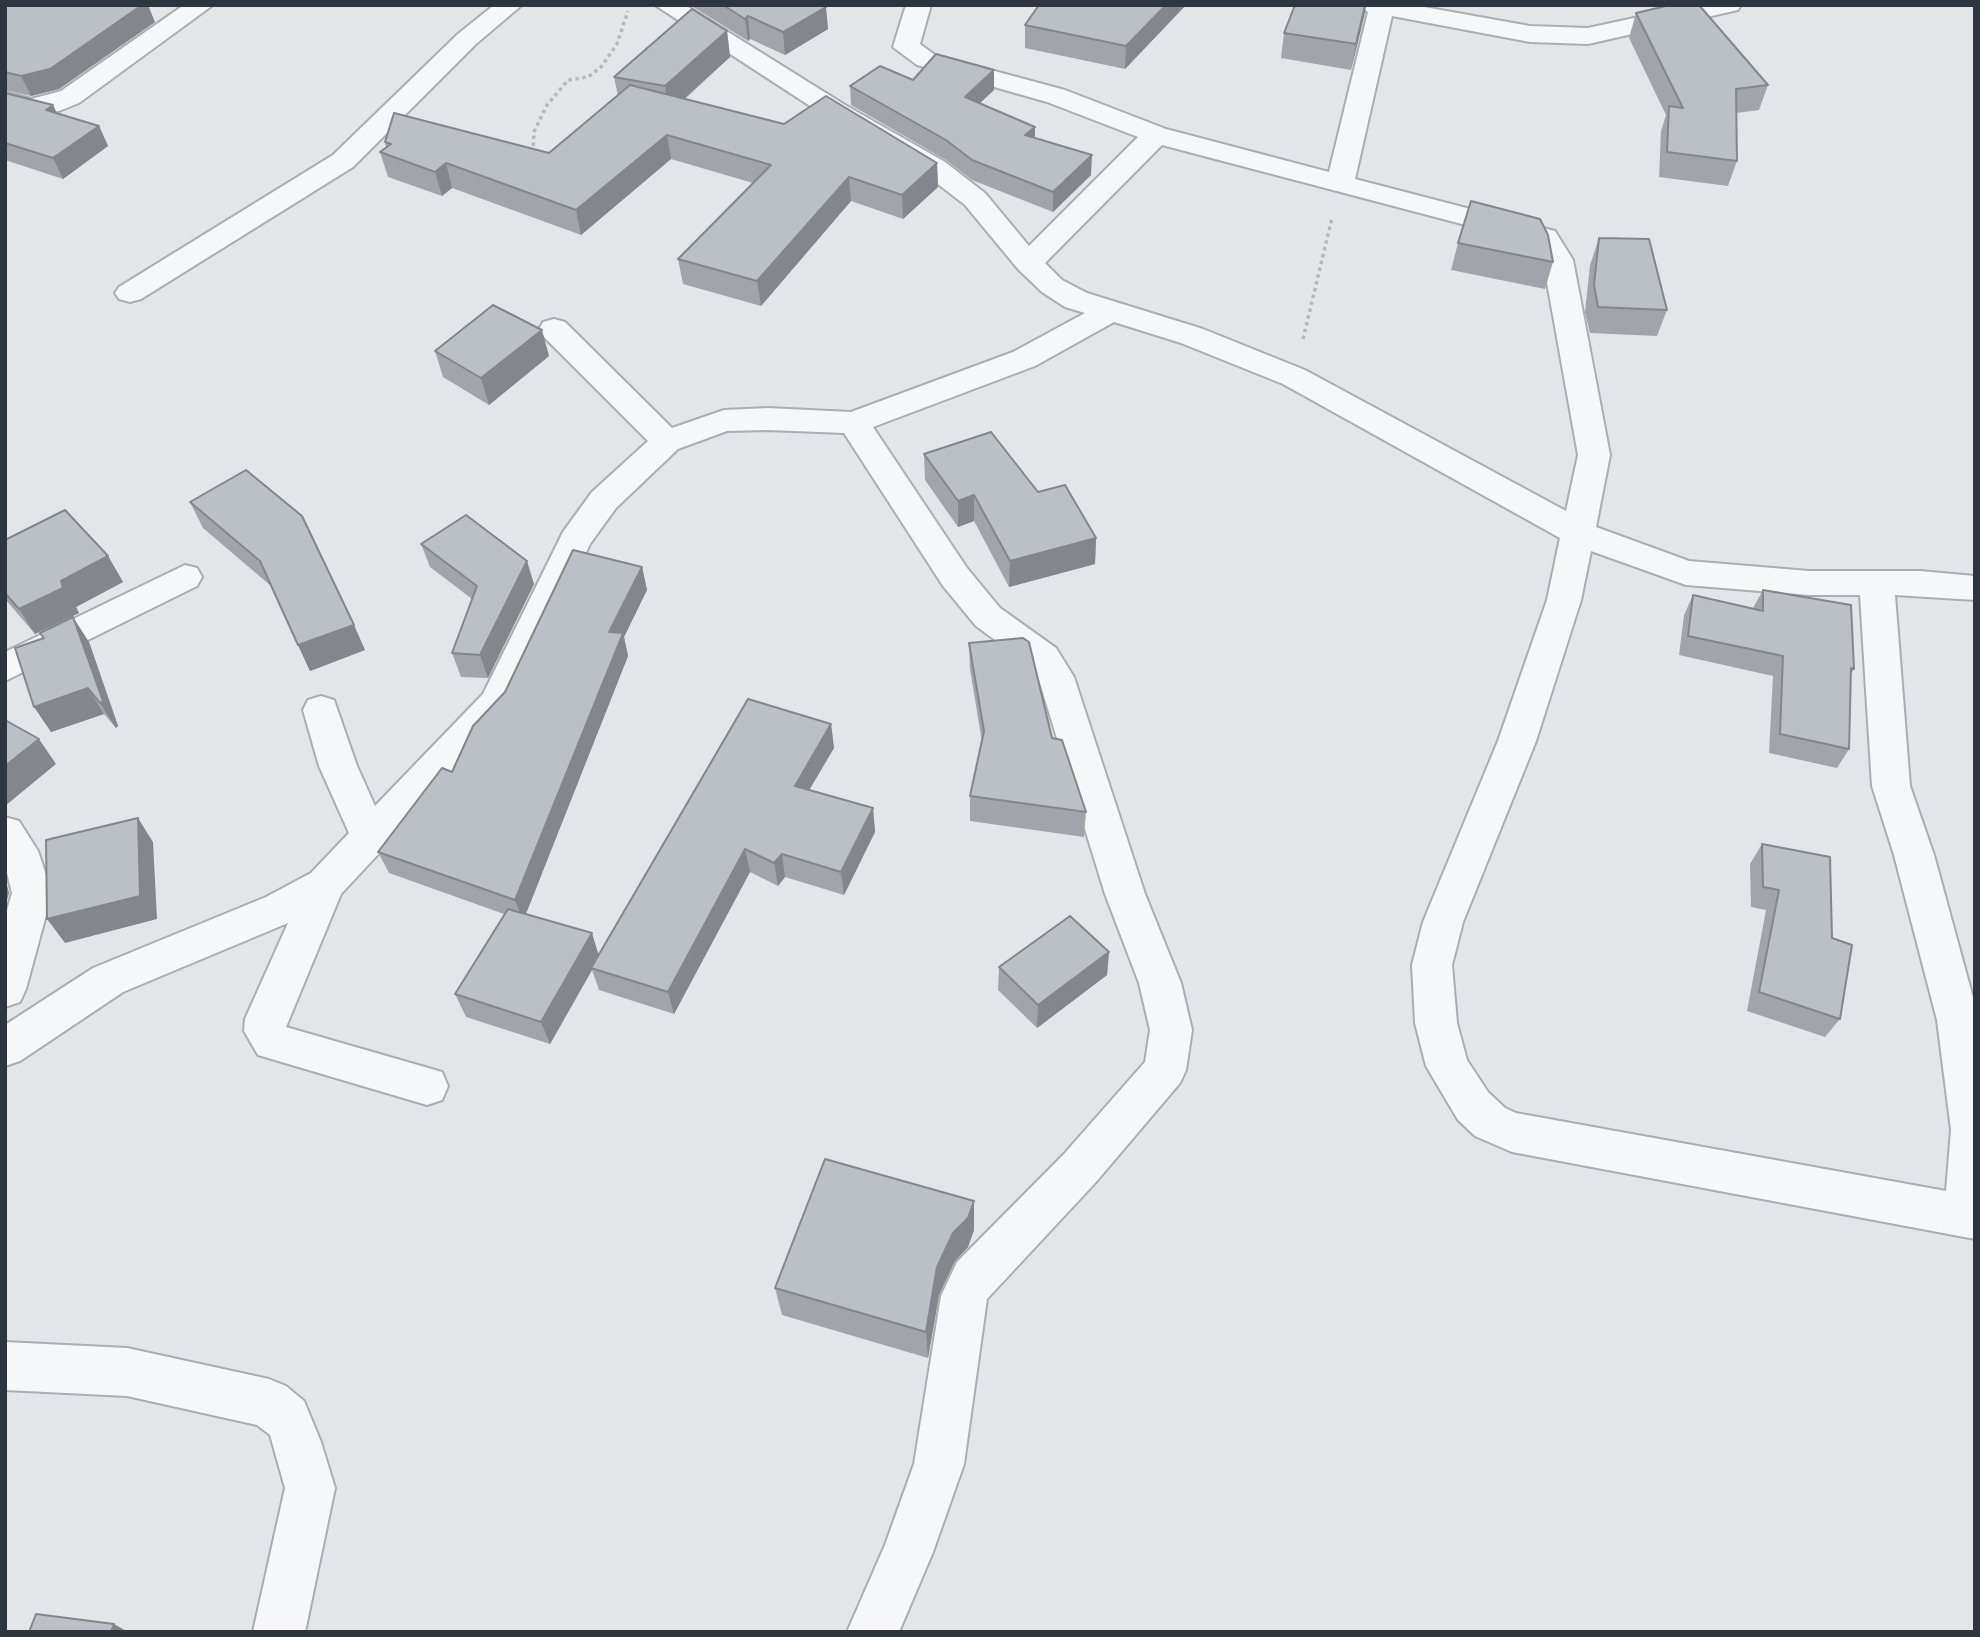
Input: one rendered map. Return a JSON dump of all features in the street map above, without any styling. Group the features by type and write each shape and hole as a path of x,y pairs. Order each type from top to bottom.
{"street":[{"path":"5,100 31,107 50,105 70,97 201,5"},
{"path":"130,293 342,161 467,39 510,5"},
{"path":"667,5 836,111 935,168 975,199 1028,263 1052,286 1076,300 1192,336 1294,377 1578,533 1686,573 1877,584 1920,583 1975,588"},
{"path":"919,5 906,47 926,61 1056,96 1156,135 1340,186 1545,237 1559,260 1594,455 1564,600 1525,715 1443,922 1432,965 1436,1023 1447,1066 1473,1106 1490,1122 1512,1132 1970,1216 1973,1130 1958,1020 1914,855 1891,786 1877,584"},
{"path":"1340,186 1376,6 1531,34 1588,36 1723,6"},
{"path":"1028,263 1156,135"},
{"path":"427,1086 273,1042 265,1031 266,1019 325,884 369,834 497,703 575,541 604,500 667,441 724,421 768,419 854,423 1024,359 1111,311"},
{"path":"554,329 667,441"},
{"path":"854,423 955,577 988,617 1043,657 1056,677 1070,714 1125,894 1160,983 1171,1030 1165,1070 1080,1168 973,1278 964,1296 939,1464 908,1552 873,1632"},
{"path":"5,668 185,577"},
{"path":"321,710 338,766 369,834"},
{"path":"5,832 23,862 32,893 5,989"},
{"path":"5,1048 108,981 280,909 325,884"},
{"path":"5,1366 127,1373 269,1403 287,1418 310,1488 279,1632"}],"path":[{"path":"533,154 534,132 547,105 568,80 588,77 601,67 617,44 630,5"},
{"path":"1294,377 1340,186"}],"building":[{"path":"5,5 142,5 50,69 21,76 5,72"},
{"path":"723,5 826,7 783,32 748,16 745,19"},
{"path":"1039,5 1166,5 1126,46 1025,25"},
{"path":"1295,5 1365,5 1356,44 1284,33"},
{"path":"1670,5 1699,5 1768,85 1736,89 1737,161 1667,152 1669,106 1683,108 1636,13"},
{"path":"692,9 727,31 665,86 614,77"},
{"path":"936,54 994,70 965,97 1035,127 1025,135 1092,155 1053,192 972,160 946,140 850,86 880,66 913,80"},
{"path":"630,85 784,124 826,96 937,163 902,195 849,177 757,281 678,259 771,165 667,135 576,210 446,163 435,172 380,152 391,144 385,142 394,113 549,153"},
{"path":"5,93 53,105 46,110 99,126 53,158 5,143"},
{"path":"1471,201 1540,219 1548,235 1553,262 1458,243"},
{"path":"1599,238 1649,239 1667,310 1598,307 1594,285"},
{"path":"493,305 542,330 481,378 435,351"},
{"path":"991,432 1038,492 1065,485 1096,538 1010,561 974,495 958,501 924,454"},
{"path":"246,470 302,516 354,625 298,645 260,561 190,502"},
{"path":"65,510 108,556 61,581 63,588 19,609 5,593 5,540"},
{"path":"466,515 527,561 480,655 452,653 477,586 421,544"},
{"path":"573,550 642,567 609,632 623,633 515,900 378,852 442,768 452,772 473,726 505,692"},
{"path":"1763,590 1851,605 1854,669 1851,668 1849,749 1780,734 1783,656 1688,636 1693,595 1763,611"},
{"path":"73,617 103,701 100,703 88,688 34,707 15,648 44,638 40,633"},
{"path":"1023,638 1029,642 1052,738 1062,740 1086,812 970,796 984,731 969,643"},
{"path":"748,699 831,724 795,786 873,808 841,872 782,854 774,863 745,849 668,992 591,968"},
{"path":"5,720 39,739 5,766"},
{"path":"138,818 140,896 47,919 46,840"},
{"path":"1762,844 1830,857 1832,938 1852,945 1840,1019 1759,992 1779,890 1763,887"},
{"path":"508,909 592,933 541,1022 455,994"},
{"path":"1070,916 1109,952 1038,1005 999,967"},
{"path":"825,1159 974,1201 968,1218 953,1233 937,1267 926,1332 775,1288"},
{"path":"36,1614 114,1624 111,1632 29,1632"}]}
